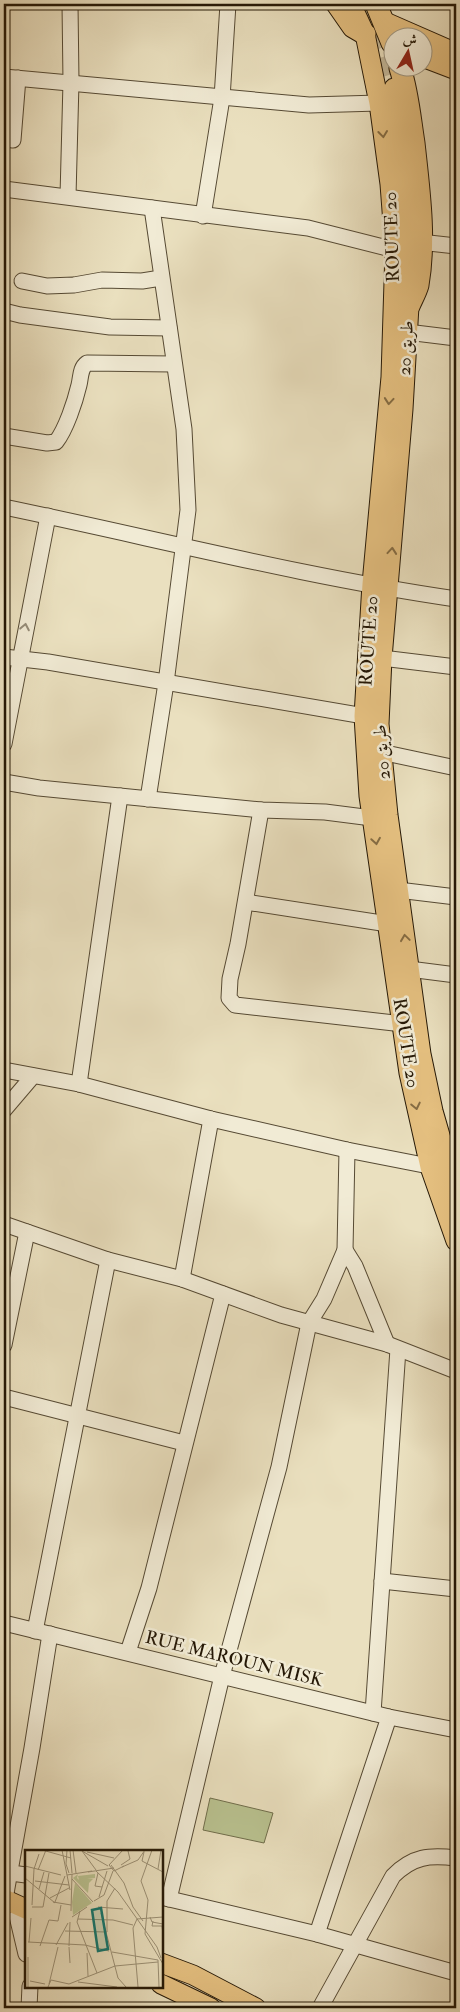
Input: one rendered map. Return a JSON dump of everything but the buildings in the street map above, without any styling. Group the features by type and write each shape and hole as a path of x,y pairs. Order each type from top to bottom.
{"highway":[{"path":"337,4 349,22 365,34"},
{"path":"380,12 386,28"},
{"path":"402,78 409,110 418,182 420,242 417,286 409,306"}],"main road":[{"name":"ROUTE 20","path":"351,4 365,34 379,103 390,184 395,250 381,586 364,716 369,796 409,1073 430,1167 456,1241"},
{"path":"361,4 377,34 382,37"},
{"path":"380,12 456,53"},
{"path":"432,61 456,70"},
{"name":"طريق 20","path":"394,88 407,187 410,236 409,306 381,586 382,658 379,708 381,752 398,890 425,1077 452,1169 456,1191"},
{"path":"162,1963 192,1975 256,2008"},
{"path":"162,1973 233,2008"},
{"path":"162,1984 211,2008"},
{"path":"146,1987 190,2008"}],"street":[{"path":"68,196 71,82 70,4"},
{"path":"203,216 222,98 228,4"},
{"path":"4,139 13,140 11,77 309,105 379,103"},
{"path":"4,189 308,228 395,250"},
{"path":"148,799 166,683 188,510 184,429 173,364 152,208"},
{"path":"420,242 456,246"},
{"path":"22,281 48,286 74,285 102,280 142,281 161,278"},
{"path":"4,311 20,316 110,327 169,328"},
{"path":"407,332 456,338"},
{"path":"4,436 47,444 56,442 62,434 79,386 83,367 87,363 173,364"},
{"path":"4,508 381,586 456,598"},
{"path":"4,744 48,516"},
{"path":"4,657 48,662 166,683 298,703 364,716"},
{"path":"382,658 456,667"},
{"path":"381,752 456,768"},
{"path":"4,782 39,788 148,799 262,810 325,812 372,818"},
{"path":"79,1084 120,796"},
{"path":"262,810 228,989 229,998 235,1005 403,1024"},
{"path":"398,890 456,897"},
{"path":"246,902 388,924"},
{"path":"409,970 456,975"},
{"path":"4,1070 79,1084 211,1119 347,1150 430,1167 452,1169"},
{"path":"4,1110 33,1076"},
{"path":"182,1279 211,1119"},
{"path":"347,1150 345,1250 324,1299 309,1323 278,1467 165,1898 317,1934 456,1973"},
{"path":"4,1224 108,1260 182,1279 309,1323 393,1347 456,1372"},
{"path":"4,1345 27,1232"},
{"path":"345,1250 355,1266 393,1347 382,1581 373,1713"},
{"path":"25,1950 14,1909 11,1873 42,1632 77,1417 108,1260"},
{"path":"128,1652 149,1588 222,1294"},
{"path":"4,1398 184,1442"},
{"path":"382,1581 456,1588"},
{"name":"RUE MAROUN MISK","path":"4,1623 389,1717 456,1730"},
{"path":"317,1934 389,1717"},
{"path":"320,2008 393,1876 402,1867 417,1859 429,1856 456,1858"},
{"path":"11,1873 25,1875"},
{"path":"29,2008 30,1987"}],"green space":[{"path":"210,1798 273,1813 264,1843 203,1830"}],"tunnel":[{"path":"365,4 380,42 394,88"}]}
